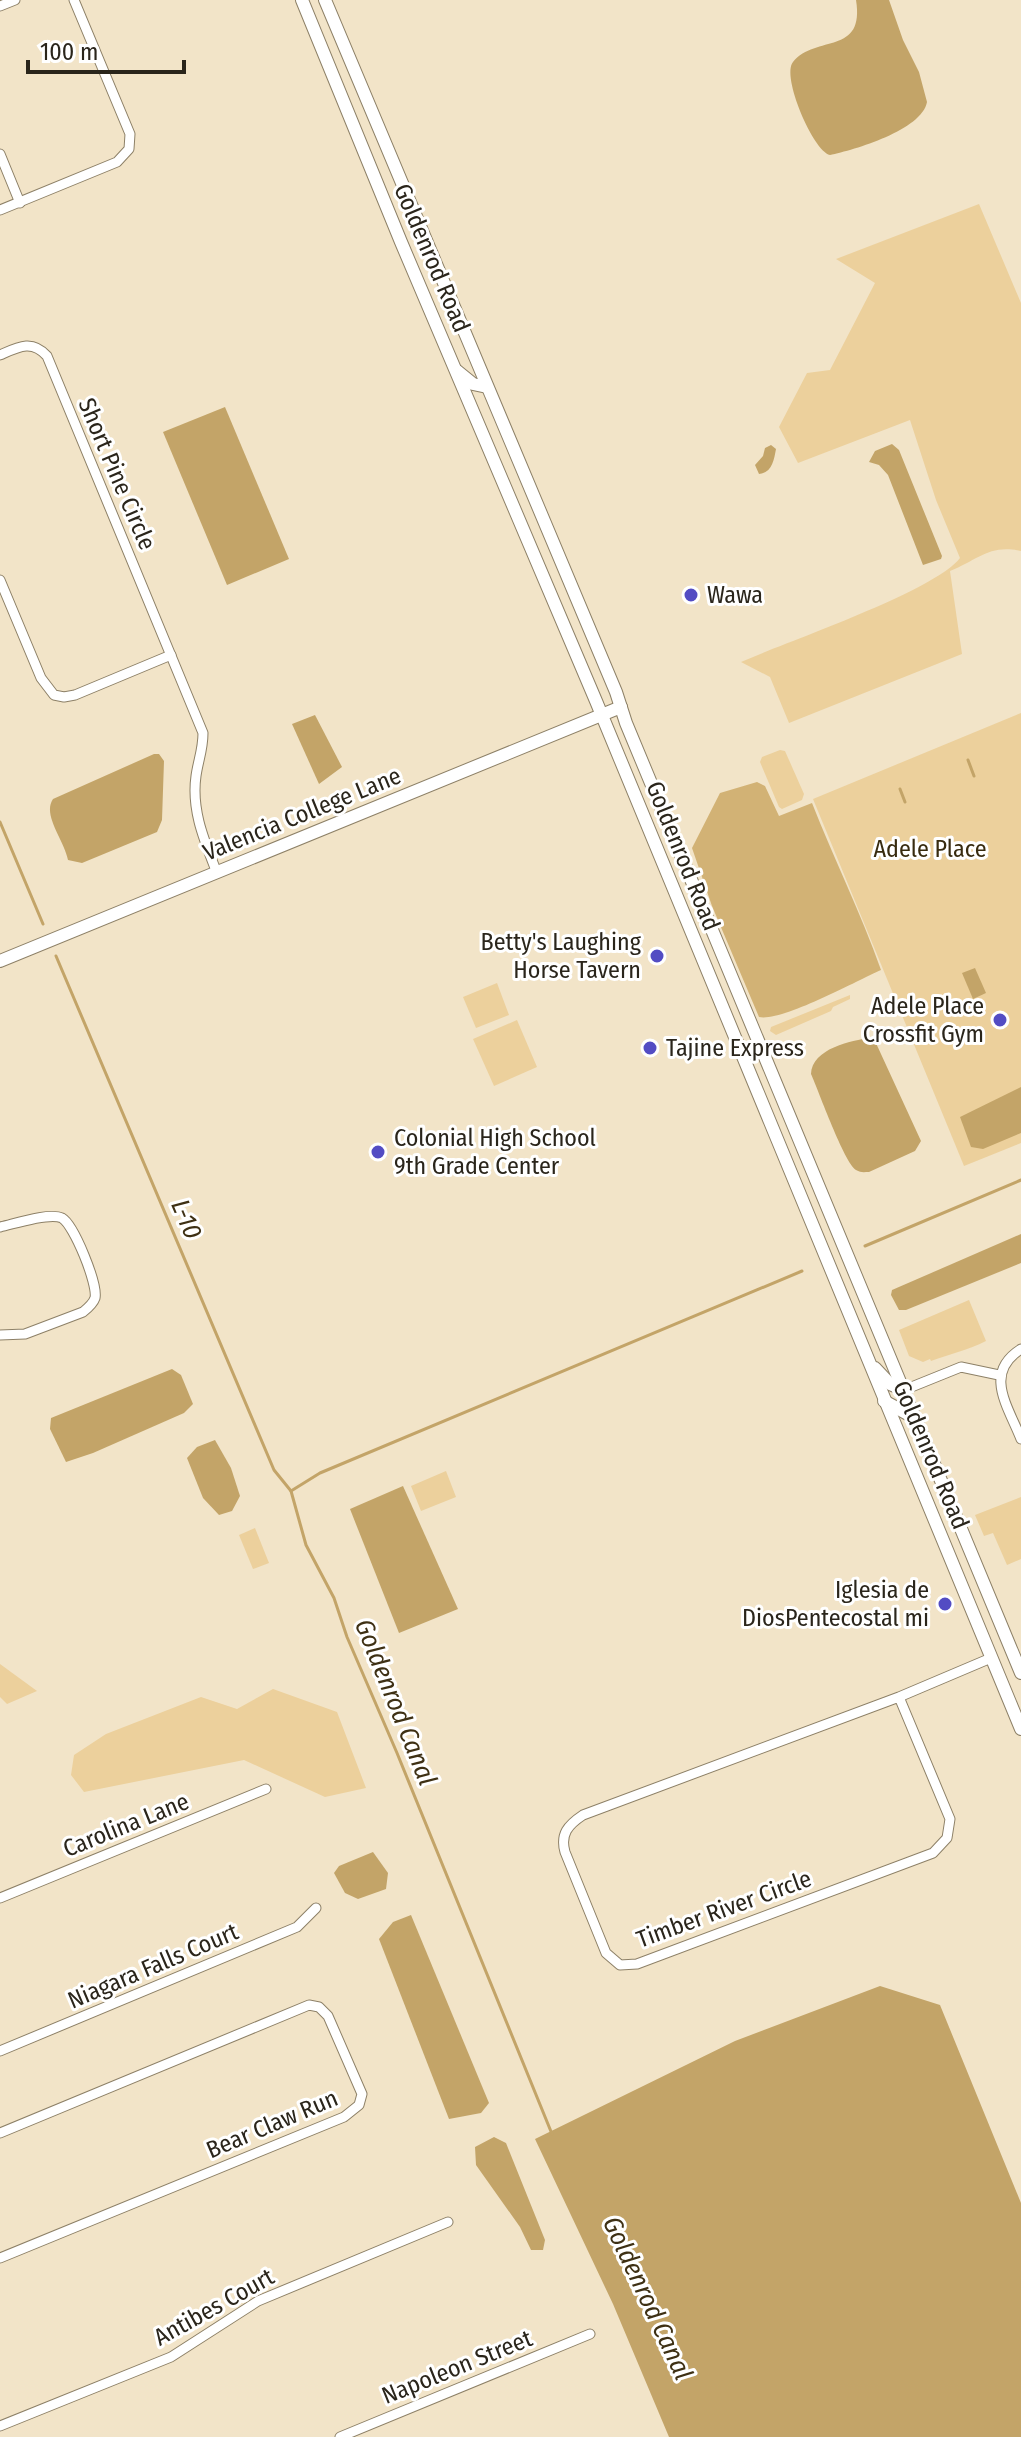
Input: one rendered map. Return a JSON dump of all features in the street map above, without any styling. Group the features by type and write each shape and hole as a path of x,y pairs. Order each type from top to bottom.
{"main road":[{"name":"Goldenrod Road","path":"325,0 915,1418 1016,1647 1021,1673"},
{"name":"Goldenrod Road","path":"305,6 1021,1729"},
{"path":"305,6 322,22 335,26"},
{"path":"317,35 323,36 347,55"},
{"path":"455,369 473,384 487,387"},
{"name":"Valencia College Lane","path":"0,961 621,707"},
{"path":"738,1050 760,1064 767,1064"},
{"path":"869,1364 879,1370 890,1384 904,1390"},
{"path":"884,1401 900,1409 906,1416 915,1418"}],"street":[{"path":"0,6 15,0"},
{"path":"0,210 117,162 129,149 130,134 74,0"},
{"path":"0,154 20,203"},
{"name":"Short Pine Circle","path":"0,355 27,344 40,348 47,356 203,733 195,799 199,824 217,873"},
{"path":"0,580 41,678 54,695 75,695 171,655"},
{"path":"0,1227 46,1217 61,1218 75,1236 94,1282 95,1293 91,1305 83,1312 25,1334 0,1335"},
{"path":"1021,1349 1007,1360 999,1375 1021,1439"},
{"path":"904,1390 961,1367 999,1375"},
{"name":"Timber River Circle","path":"899,1697 950,1819 947,1838 933,1853 637,1964 620,1965 606,1953 565,1852 562,1841 568,1825 583,1815 899,1697 991,1658"},
{"name":"Carolina Lane","path":"0,1898 266,1789"},
{"name":"Niagara Falls Court","path":"0,2051 297,1927 316,1908"},
{"name":"Bear Claw Run","path":"0,2133 309,2005 319,2007 328,2016 362,2094 359,2105 344,2117 0,2258"},
{"name":"Antibes Court","path":"0,2426 171,2357 258,2301 448,2222"},
{"name":"Napoleon Street","path":"340,2437 590,2334"}],"green space":[{"path":"979,204 1021,303 1021,551 992,551 950,571 962,654 789,723 770,677 741,662 892,600 945,571 960,558 936,500 910,420 798,463 779,427 807,373 830,370 875,283 836,259"},
{"name":"Adele Place","path":"1021,713 1021,1143 964,1166 813,799"},
{"path":"785,751 804,794 802,800 782,809 760,762 762,757"},
{"path":"497,983 509,1015 476,1028 463,997"},
{"path":"850,995 850,999 831,1011 776,1035 770,1031 771,1027"},
{"path":"517,1020 537,1067 494,1086 473,1039"},
{"path":"969,1300 986,1341 931,1361 923,1362 909,1356 899,1330"},
{"path":"446,1471 456,1497 421,1511 411,1486"},
{"path":"1021,1497 1021,1559 1007,1565 993,1533 984,1536 975,1515"},
{"path":"255,1528 269,1563 253,1569 239,1535"},
{"path":"0,1664 37,1691 7,1704 0,1697"},
{"path":"273,1689 337,1712 366,1788 325,1797 244,1760 84,1792 71,1775 74,1755 106,1734 201,1697 237,1709"}],"shaded area":[{"path":"757,782 765,786 779,816 812,803 881,970 801,1007 770,1017 759,1017 712,906 692,848 720,793"}],"water":[{"path":"856,0 889,0 903,40 919,72 927,102 922,112 900,130 855,149 830,155 815,141 808,128 795,97 790,70 793,62 803,54 846,37 857,18"},
{"path":"225,407 289,559 227,585 163,432"},
{"path":"892,444 899,450 941,559 923,565 888,475 879,465 869,462 875,451"},
{"path":"771,445 776,449 772,465 759,474 755,465 765,448"},
{"path":"315,715 342,767 319,784 292,724"},
{"path":"159,754 164,761 162,820 157,832 82,863 68,860 50,812 53,799"},
{"path":"975,968 986,993 973,999 962,973"},
{"path":"871,1038 921,1141 915,1151 869,1172 862,1172 856,1170 845,1154 811,1074 813,1065 825,1052 843,1044"},
{"path":"1021,1087 1021,1133 983,1149 971,1147 960,1117"},
{"path":"1021,1234 1021,1263 906,1310 899,1310 891,1295 892,1290"},
{"path":"172,1369 181,1375 193,1404 184,1413 66,1462 50,1429 51,1418"},
{"path":"215,1440 231,1468 240,1496 232,1511 219,1515 203,1498 187,1458 197,1447"},
{"path":"403,1486 458,1609 399,1633 350,1509"},
{"path":"373,1852 388,1873 386,1889 358,1899 345,1893 334,1873 339,1866"},
{"path":"411,1915 489,2103 481,2113 449,2119 379,1939 393,1922"},
{"path":"880,1986 940,2005 1021,2203 1021,2437 669,2437 613,2304 535,2139 735,2041"},
{"path":"494,2137 506,2143 545,2240 543,2250 531,2250 520,2227 476,2165 475,2147"}],"waterway":[{"path":"968,760 974,776"},
{"path":"900,789 905,802"},
{"name":"L-10","path":"0,822 43,924"},
{"name":"Goldenrod Canal","path":"56,956 274,1470 291,1491 306,1545 334,1598 347,1637 552,2134"},
{"name":"Goldenrod Canal","path":"865,1246 1021,1180"},
{"name":"Goldenrod Canal","path":"291,1491 320,1473 802,1271"}],"place":[{"name":"Wawa","path":"691,595"},
{"name":"Betty's Laughing Horse Tavern","path":"657,956"},
{"name":"Adele Place Crossfit Gym","path":"1000,1020"},
{"name":"Tajine Express","path":"650,1048"},
{"name":"Colonial High School 9th Grade Center","path":"378,1152"},
{"name":"Iglesia de DiosPentecostal mi","path":"945,1604"}]}
